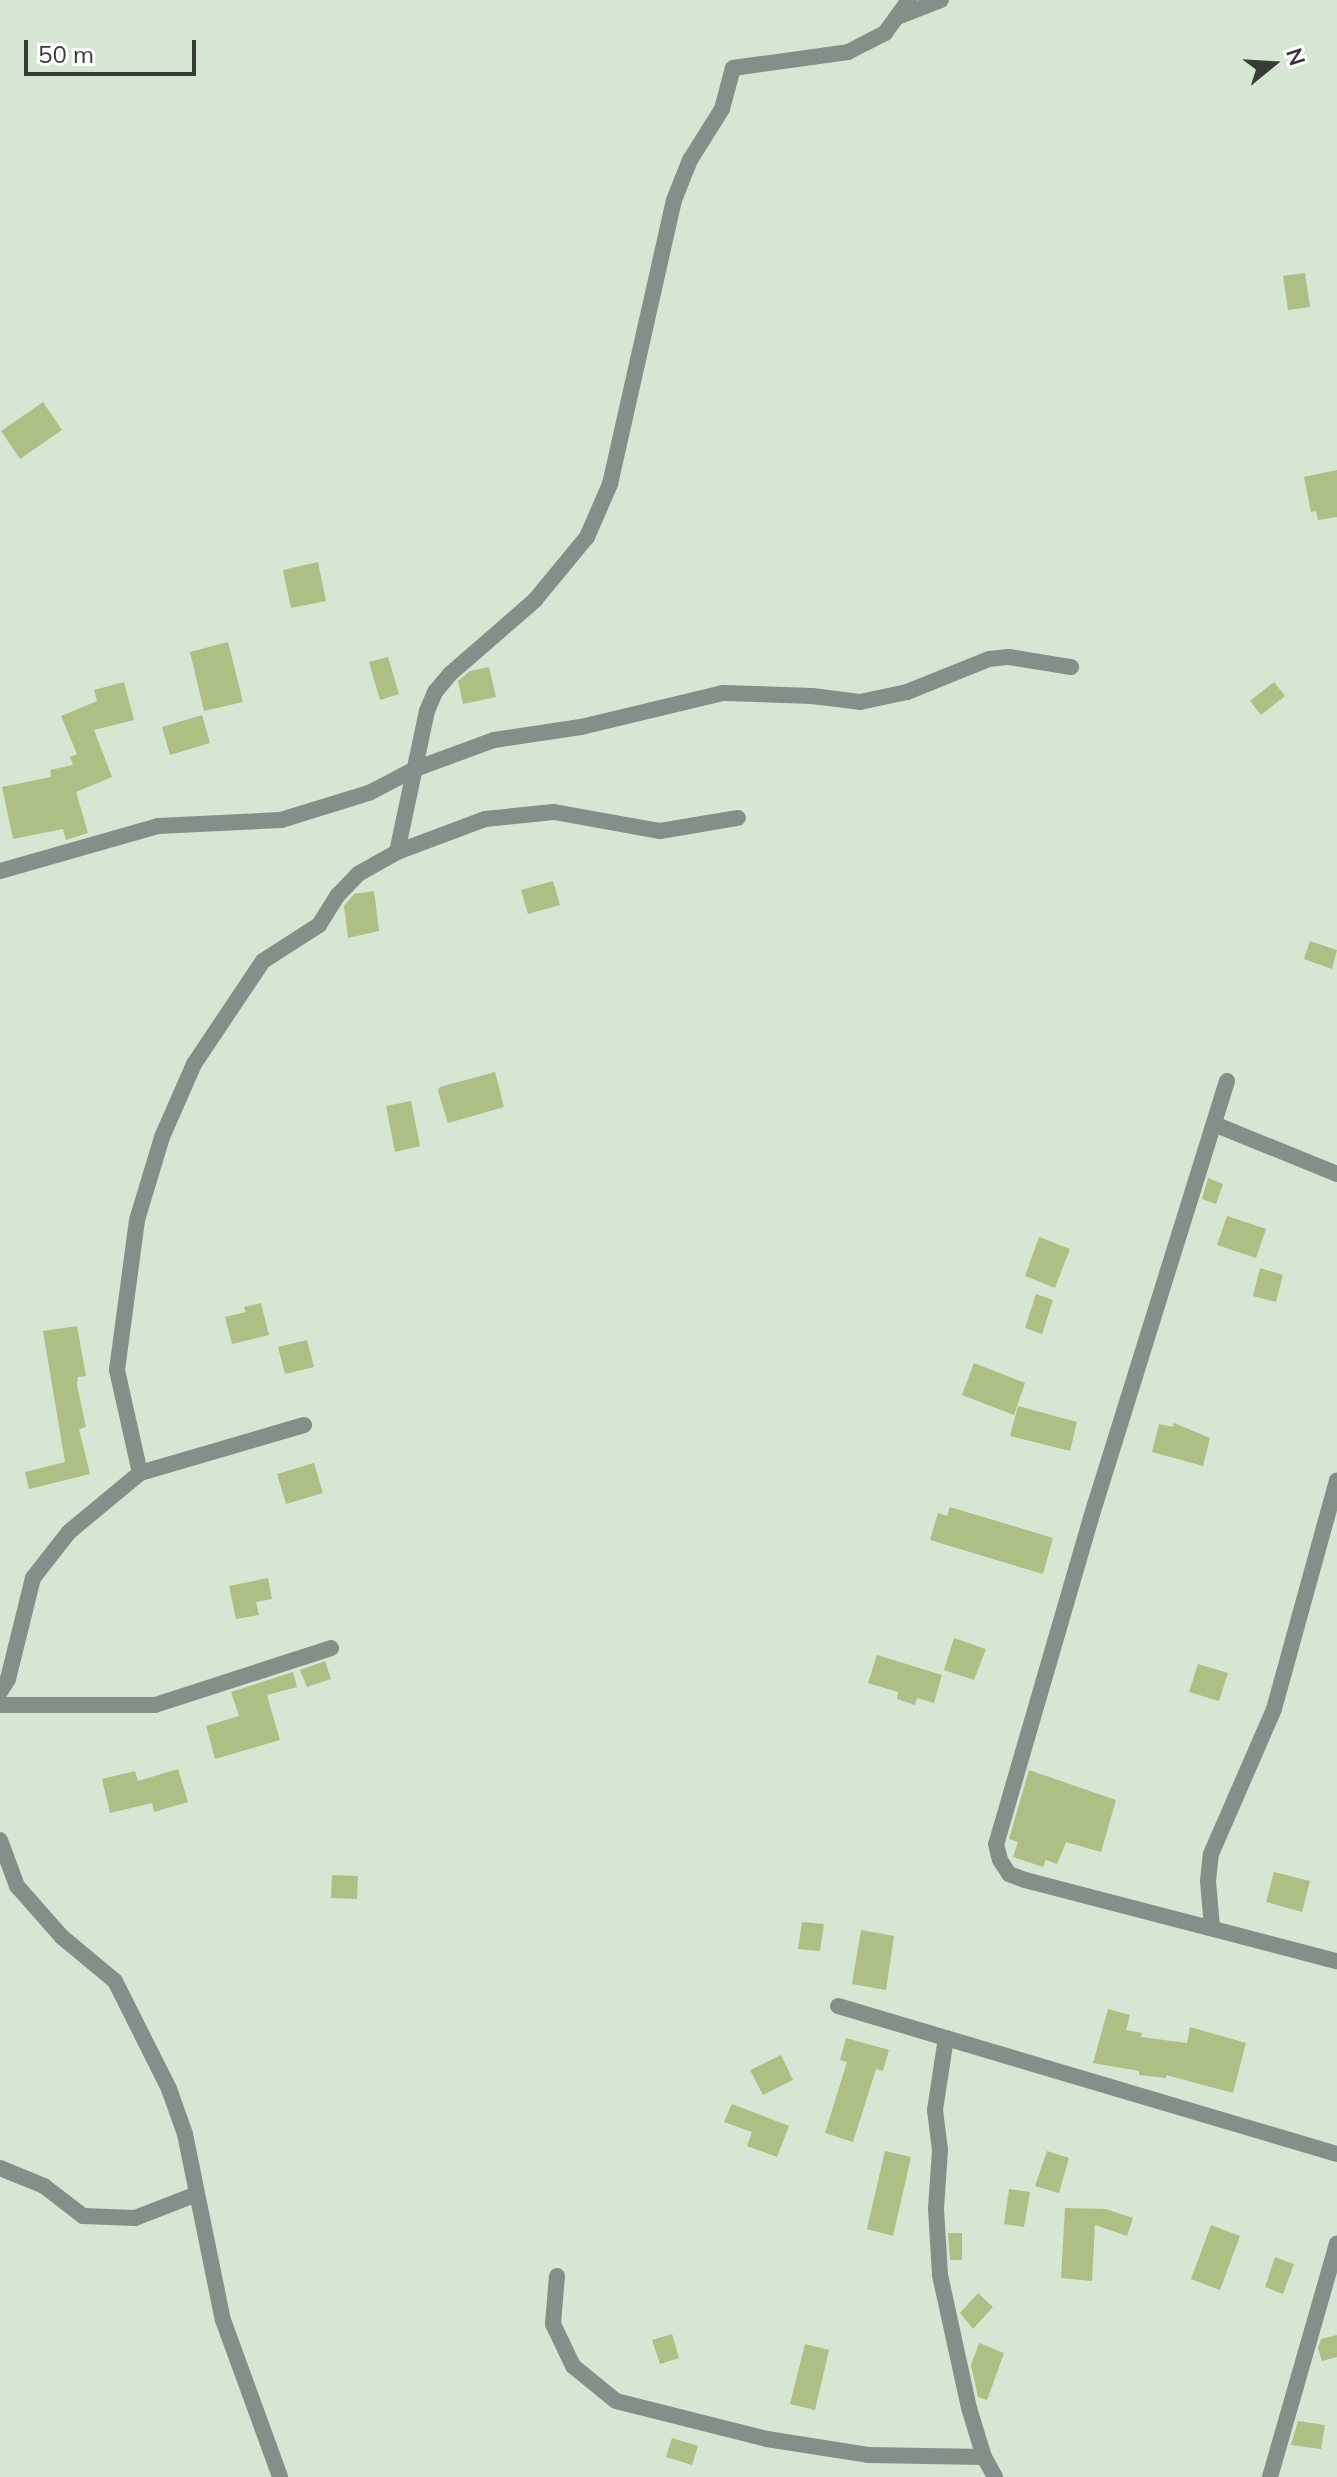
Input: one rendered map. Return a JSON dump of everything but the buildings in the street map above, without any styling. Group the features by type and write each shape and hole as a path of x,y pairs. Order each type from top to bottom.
{"street":[{"path":"397,852 427,711 435,692 450,674 535,600 587,537 610,484 674,200 690,160 722,109 733,68 848,52 885,33 909,0"},
{"path":"896,18 941,0"},
{"path":"0,871 158,826 281,820 369,793 415,769 494,740 581,727 723,693 812,696 860,702 907,692 989,659 1009,657 1071,667"},
{"path":"140,1473 117,1370 137,1220 162,1137 194,1064 263,961 319,925 338,895 358,874 397,852 485,819 554,812 660,831 738,818"},
{"path":"1227,1081 1095,1504 996,1844 1000,1860 1009,1874 1025,1880 1337,1961"},
{"path":"1214,1124 1337,1174"},
{"path":"0,1692 8,1679 33,1578 69,1532 140,1473 304,1425"},
{"path":"1212,1927 1208,1881 1211,1854 1274,1709 1337,1481"},
{"path":"0,1705 155,1705 331,1648"},
{"path":"0,1840 17,1886 62,1937 115,1981 169,2089 185,2134 223,2320 280,2477"},
{"path":"838,2006 1337,2154"},
{"path":"946,2038 935,2110 940,2150 936,2209 940,2275 969,2408 984,2457 995,2477"},
{"path":"0,2168 44,2186 83,2216 135,2218 197,2194"},
{"path":"1270,2477 1337,2243"},
{"path":"557,2276 553,2324 573,2366 616,2401 767,2439 854,2453 984,2457"}]}
